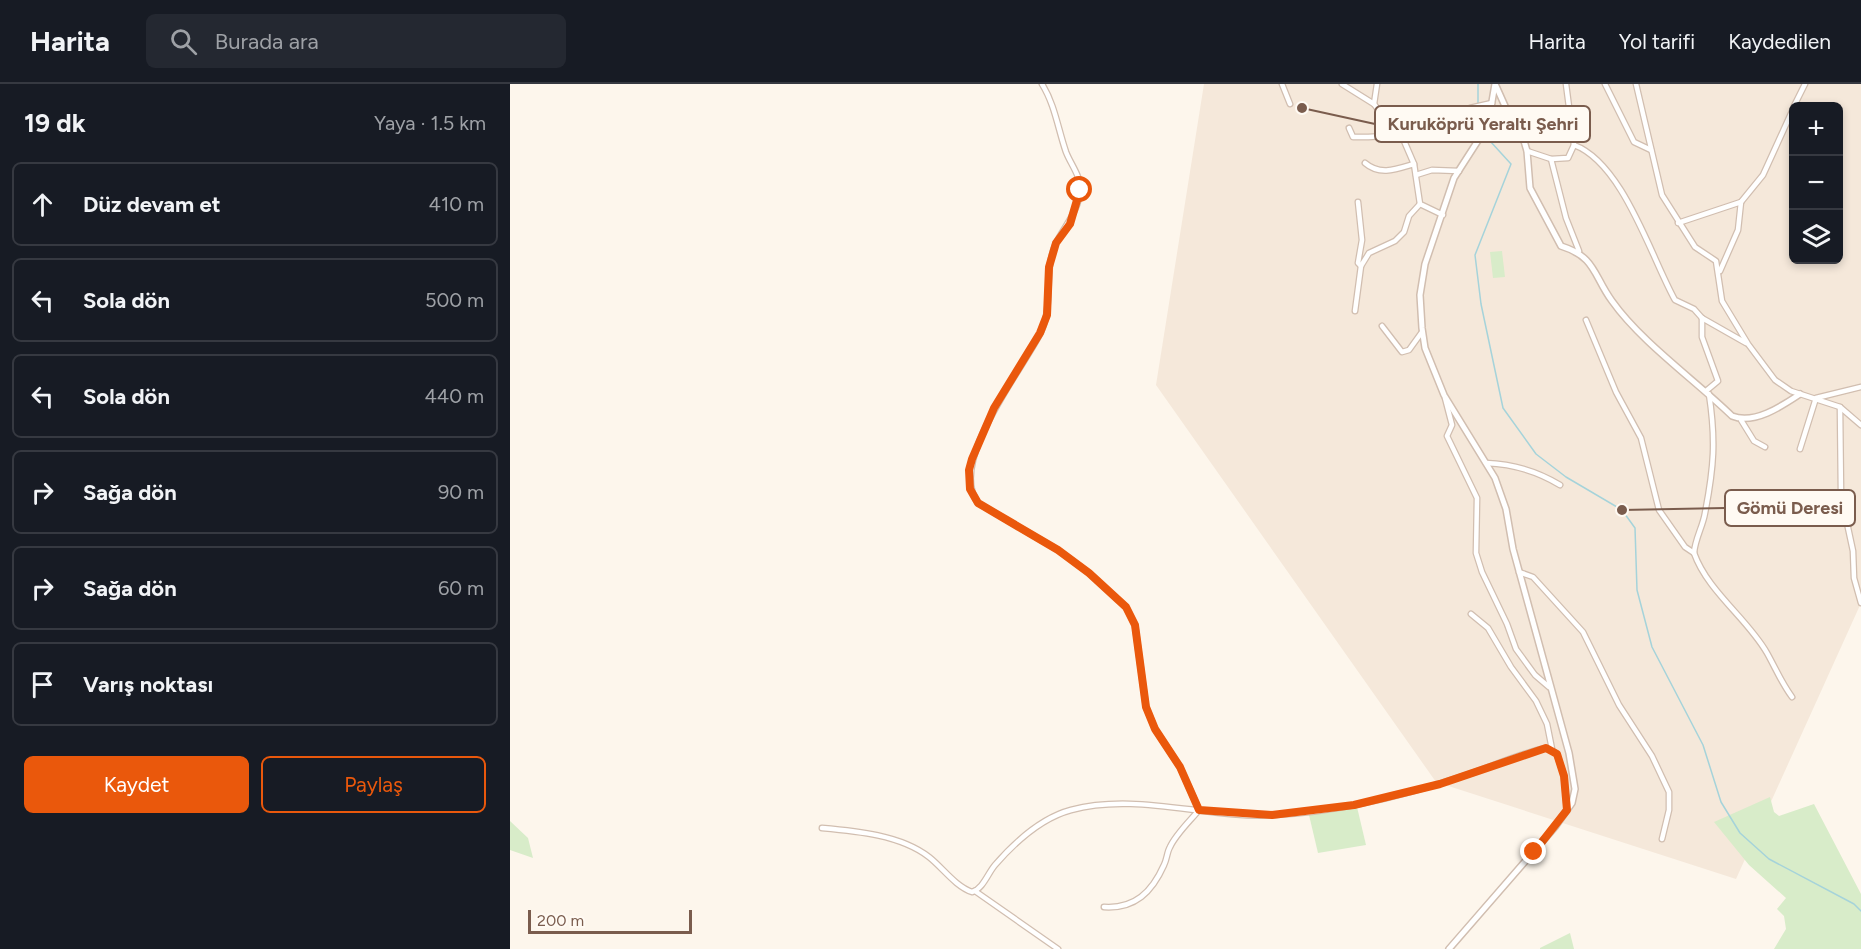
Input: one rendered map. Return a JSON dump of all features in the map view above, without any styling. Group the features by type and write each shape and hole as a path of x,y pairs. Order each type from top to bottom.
{"street":[{"path":"1041,84 1055,112 1067,155 1079,179 1080,190 1070,224 1056,243 1049,267 1047,315 1040,333 994,408 972,459 969,470 970,489 978,503 1058,550 1089,573 1126,607 1135,625 1146,707 1155,729 1180,767 1199,810"},
{"path":"1282,84 1290,104"},
{"path":"1342,84 1374,104 1387,122 1398,127 1414,164 1420,204 1443,214"},
{"path":"1374,104 1377,84"},
{"path":"1495,84 1488,125 1454,178 1425,264 1420,295 1422,332 1425,348 1444,395 1452,425 1448,436 1477,498 1476,553 1482,572 1507,624 1516,649 1535,675 1550,687"},
{"path":"1495,84 1509,115 1519,124 1527,151 1530,188 1561,246 1579,251"},
{"path":"1527,151 1551,159 1568,158 1574,146 1566,84"},
{"path":"1605,84 1634,142 1651,150"},
{"path":"1636,84 1662,195 1695,247 1716,261 1722,301 1748,344 1775,380 1800,394 1840,407 1861,425"},
{"path":"1796,102 1805,84"},
{"path":"1349,128 1353,137 1379,137 1390,134 1398,127 1464,116 1470,108 1492,103"},
{"path":"1464,116 1481,138"},
{"path":"1678,223 1741,202 1763,175 1789,118"},
{"path":"1574,146 1582,149 1611,176 1641,227 1675,300 1694,309 1702,318 1748,344"},
{"path":"1551,159 1566,218 1579,251 1612,302 1659,350 1732,416 1741,420 1746,431 1765,447"},
{"path":"1365,163 1373,170 1391,170 1414,164"},
{"path":"1416,175 1432,170 1459,171"},
{"path":"1358,202 1362,240 1359,262 1361,266"},
{"path":"1719,272 1738,230 1741,202"},
{"path":"1355,311 1361,266 1369,253 1389,244 1404,232 1409,216 1420,204"},
{"path":"1702,318 1702,338 1718,381 1707,392"},
{"path":"1586,320 1616,392 1641,438 1659,510 1685,547 1694,553 1710,581 1767,652 1777,676 1792,697"},
{"path":"1382,326 1402,352 1409,350 1422,332"},
{"path":"1816,398 1861,387"},
{"path":"1694,553 1703,525 1715,460 1714,428 1707,392"},
{"path":"1741,420 1782,406 1800,394"},
{"path":"1444,395 1486,463 1506,509 1520,572 1574,777 1575,789 1567,810 1449,949"},
{"path":"1800,449 1816,398"},
{"path":"1840,407 1841,495 1853,551 1854,578 1861,603"},
{"path":"1486,463 1505,464 1542,474 1560,485"},
{"path":"1520,572 1533,577 1583,632 1619,705 1652,756 1669,792 1669,810 1662,839"},
{"path":"1471,614 1488,628 1511,667 1536,701 1547,724 1552,749 1557,754 1564,776 1567,810"},
{"path":"975,891 994,867 1032,830 1050,817 1071,809 1103,805 1136,805 1272,815 1354,805 1440,784 1534,750 1552,749"},
{"path":"1104,907 1118,908 1131,905 1143,897 1165,864 1170,846 1199,810"},
{"path":"822,828 854,831 907,844 927,856 958,885 975,891 1058,949"}],"shaded area":[{"path":"1204,84 1861,84 1861,603 1736,879 1436,782 1156,385"}],"green space":[{"path":"1502,251 1505,277 1493,278 1490,252"},
{"path":"1770,797 1774,812 1779,816 1814,804 1861,894 1861,949 1774,949 1786,929 1784,916 1777,909 1786,898 1749,865 1714,822"},
{"path":"1357,807 1366,845 1318,853 1309,815"},
{"path":"510,821 528,838 533,858 510,850"},
{"path":"1570,933 1574,949 1540,949 1540,948"}],"waterway":[{"path":"1478,84 1478,104"},
{"path":"1478,109 1484,127"},
{"path":"1486,131 1490,141 1511,164 1475,255 1481,304 1503,408 1536,454 1566,477 1622,510 1635,528 1637,590 1652,647 1703,745 1721,802 1740,833 1769,859 1854,904 1861,911"}],"place":[{"name":"Kuruköprü Yeraltı Şehri","path":"1302,108"},
{"name":"Gömü Deresi","path":"1622,510"}],"route":[{"path":"1080,190 1070,224 1056,243 1049,267 1047,315 1040,333 994,408 972,459 969,482 973,497 984,508 1058,550 1089,573 1126,607 1135,625 1136,643 1144,676 1143,692 1146,707 1155,729 1191,788 1199,810 1272,815 1312,812 1354,805 1396,797 1440,784 1487,769 1534,750 1546,748 1552,749 1557,754 1564,776 1567,810 1534,852"}]}
